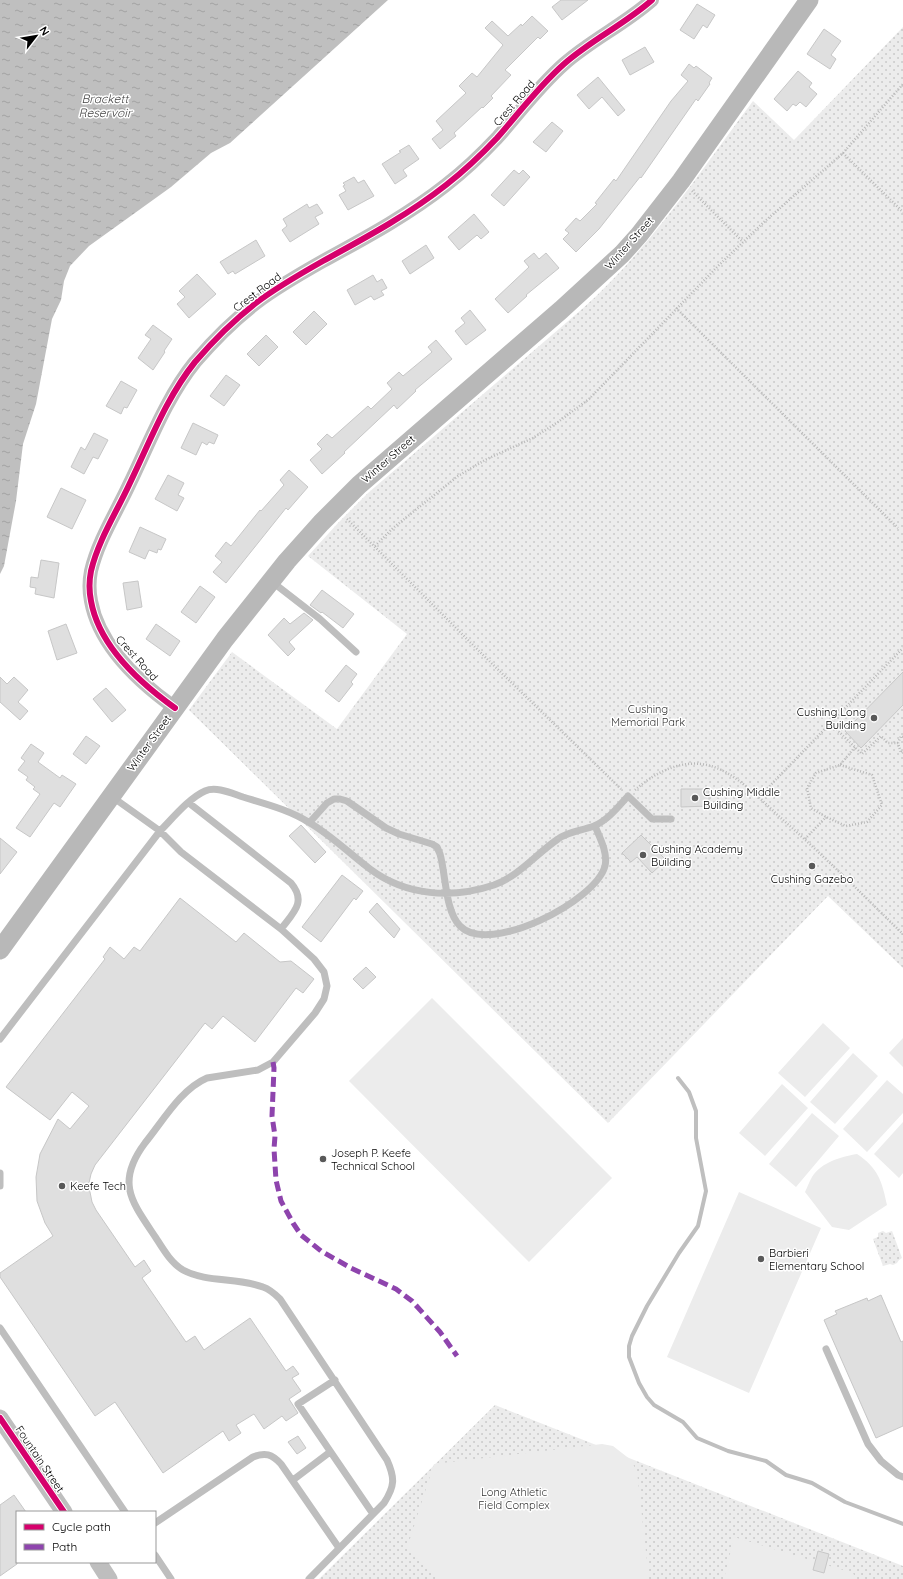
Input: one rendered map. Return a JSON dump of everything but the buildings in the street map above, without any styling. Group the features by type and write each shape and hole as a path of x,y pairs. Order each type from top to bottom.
{"main road":[{"name":"Winter Street","path":"0,950 225,639 271,581 335,508 374,471 561,310 622,254 639,235 681,181 809,0"}],"street":[{"name":"Crest Road","path":"175,708 162,699 135,674 108,643 95,617 90,587 90,574 100,544 166,408 182,381 195,363 219,337 256,303 288,281 387,226 464,171 492,143 534,94 564,64 596,40 638,12 652,0"},
{"name":"Fountain Street","path":"0,1418 63,1511"},
{"path":"99,1563 109,1579"}],"lane":[{"path":"271,581 320,619 356,652"},
{"path":"0,1038 160,831 205,790 220,790 282,809 310,822 338,842 370,869 391,882 418,891 448,894 465,892 496,884 511,876 524,868 564,835 595,826 608,817 628,796 652,819 671,819"},
{"path":"111,796 160,831 180,852 281,929 314,959 324,972 327,986 326,993 319,1007 284,1051 266,1067 258,1070 207,1078 200,1081 188,1090 134,1158 129,1172 132,1201 175,1265 192,1274 263,1287 280,1299 287,1307 387,1460 394,1480 389,1496 384,1503 309,1579"},
{"path":"310,822 327,803 334,799 340,798 347,801 386,828 437,847 440,854 450,908 455,920 466,931 473,934 497,933 527,927 566,907 587,889 602,874 605,866 604,848 595,826"},
{"path":"189,803 291,884 296,890 299,896 298,904 281,929"},
{"path":"0,1172 0,1186"},
{"path":"0,1328 124,1511"},
{"path":"826,1349 868,1444 881,1462 903,1477"},
{"path":"335,1380 312,1393 298,1404 373,1514"},
{"path":"293,1480 330,1452"},
{"path":"156,1522 253,1457 259,1454 266,1454 277,1459 339,1548"},
{"path":"156,1556 171,1579"}],"path":[{"path":"374,546 401,521 458,476 485,460 533,438 579,408 619,369 676,308 743,242 843,153 903,84"},
{"path":"843,153 903,212"},
{"path":"704,203 743,242"},
{"path":"676,308 898,528"},
{"path":"335,508 628,796 648,779 671,768 694,763 718,768 729,774 759,797 805,839 903,934"},
{"path":"759,797 903,648"},
{"path":"830,723 862,754 881,736 888,743 898,743"},
{"path":"903,737 902,736 898,743 901,753 903,752"},
{"path":"840,765 872,775 882,805 867,822 846,826 826,817 811,808 807,788 816,773 840,765 855,747"},
{"path":"805,839 826,817"}],"green space":[{"name":"Cushing Memorial Park","path":"903,27 903,968 828,896 608,1123 189,710 232,652 337,729 407,634 308,556 368,493 606,287 672,210 753,101 794,140"},
{"path":"432,998 612,1178 529,1262 349,1081"},
{"path":"823,1023 850,1048 805,1097 778,1073"},
{"path":"903,1038 903,1067 889,1053"},
{"path":"853,1053 878,1076 835,1124 810,1102"},
{"path":"887,1080 903,1094 903,1113 867,1152 843,1129"},
{"path":"782,1084 808,1108 765,1156 739,1133"},
{"path":"812,1113 839,1136 796,1187 769,1164"},
{"path":"903,1122 903,1173 899,1178 874,1154"},
{"path":"857,1154 870,1164 878,1176 887,1205 849,1230 832,1227 805,1192 812,1177 826,1164"},
{"path":"739,1192 821,1228 749,1393 667,1357"},
{"path":"883,1231 886,1233 892,1231 902,1258 893,1265 890,1264 883,1266 873,1239 878,1237 878,1233"},
{"name":"Long Athletic Field Complex","path":"495,1405 903,1566 903,1579 319,1579"},
{"path":"602,1444 613,1446 631,1460 637,1472 649,1579 437,1579 407,1548 434,1464"},
{"path":"734,1537 853,1573 856,1579 724,1579"}],"water":[{"name":"Brackett Reservoir","path":"0,0 388,0 230,143 211,153 171,187 89,246 70,266 64,281 61,300 52,319 36,404 23,444 16,501 4,566 0,574"}],"waterway":[{"path":"678,1078 689,1092 696,1111 696,1138 706,1191 698,1226 679,1253 647,1306 632,1336 629,1346 629,1357 639,1383 647,1397 654,1405 683,1422 697,1438 728,1451 766,1461 786,1475 812,1483 845,1502 903,1524"}],"marked path":[{"path":"273,1062 272,1116 275,1136 274,1149 276,1180 281,1201 293,1223 301,1235 321,1251 351,1268 396,1289 412,1301 440,1332 457,1356"}],"cycle path":[{"path":"175,708 135,675 112,648 95,617 90,597 90,582 94,560 103,538 167,406 185,376 195,362 224,331 264,297 280,286 401,216 432,196 453,180 497,138 555,72 574,55 631,17 652,0"},
{"path":"0,1418 63,1511"}],"place":[{"name":"Cushing Long Building","path":"874,718"},
{"name":"Cushing Middle Building","path":"695,798"},
{"name":"Cushing Academy Building","path":"643,855"},
{"name":"Cushing Gazebo","path":"812,866"},
{"name":"Joseph P. Keefe Technical School","path":"323,1159"},
{"name":"Keefe Tech","path":"62,1186"},
{"name":"Barbieri Elementary School","path":"761,1259"}]}
